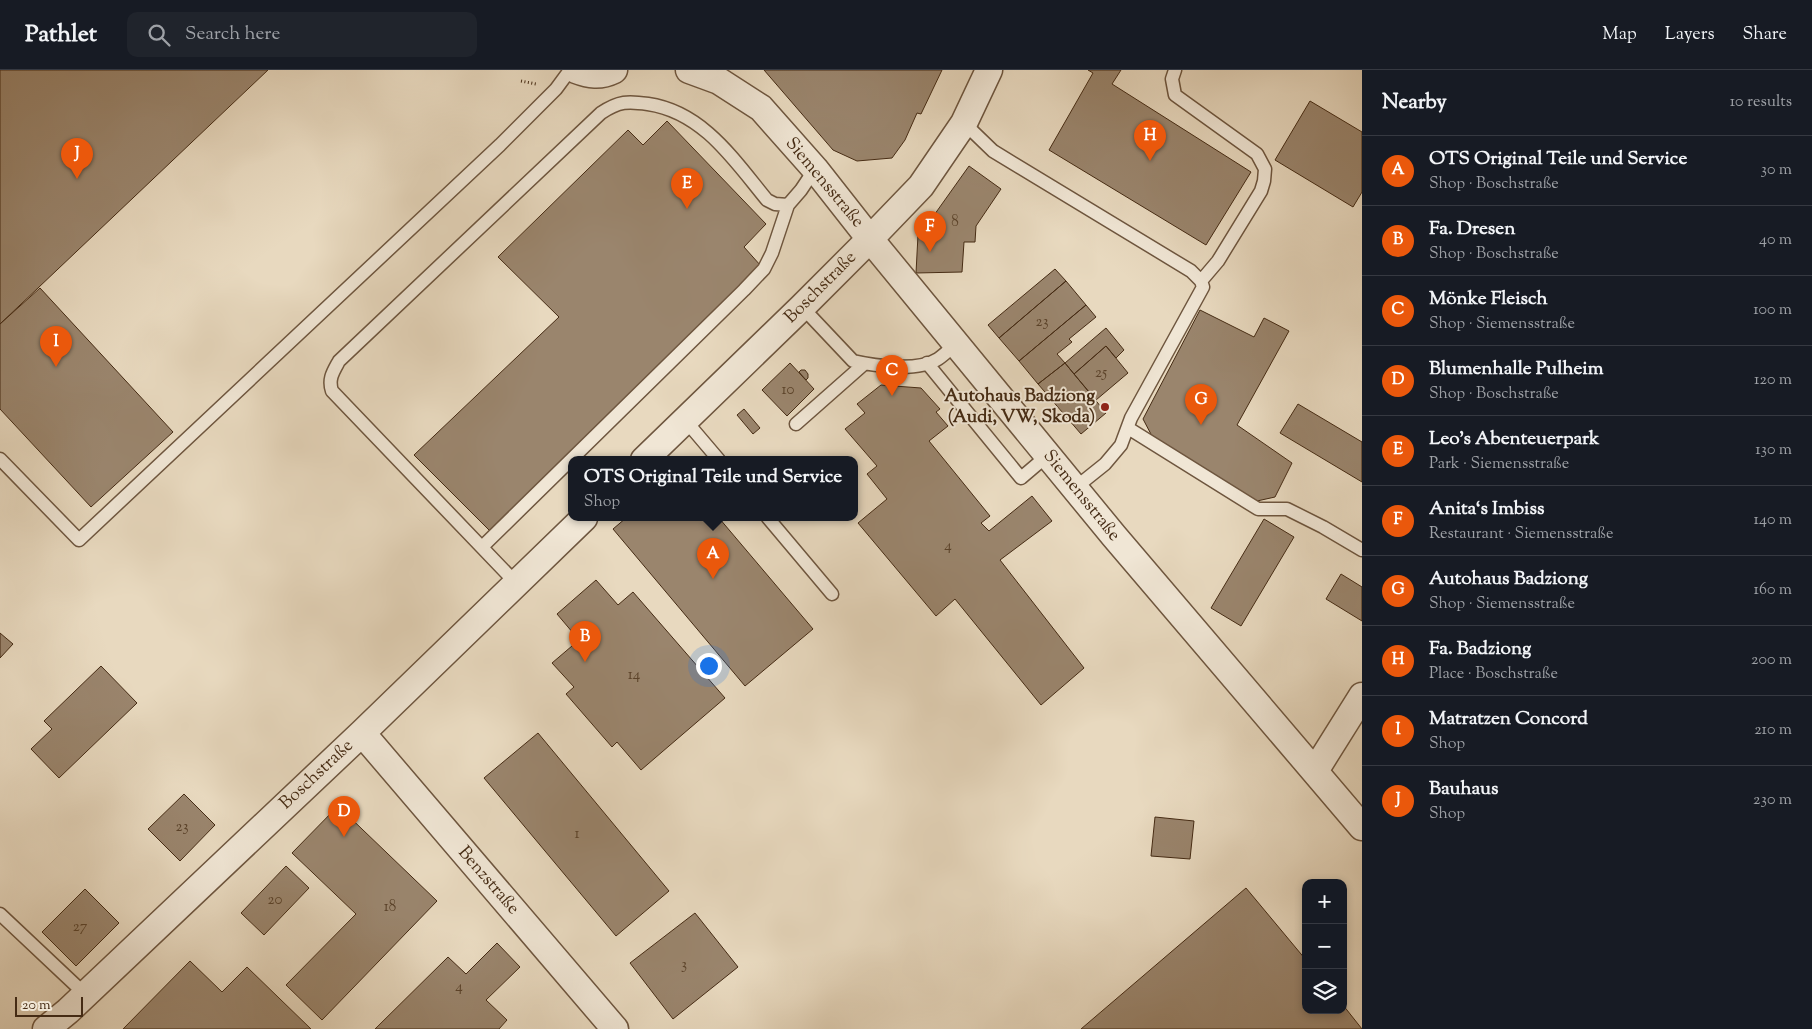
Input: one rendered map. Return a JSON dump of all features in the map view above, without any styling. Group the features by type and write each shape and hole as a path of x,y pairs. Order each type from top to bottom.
{"street":[{"path":"576,70 589,75 606,74 614,70"},
{"name":"Siemensstraße","path":"689,70 719,81 761,108 815,169 870,239 1075,488 1362,827"},
{"name":"Boschstraße","path":"648,456 802,307 921,186 964,123 989,70"},
{"name":"Boschstraße","path":"46,1029 86,994 362,733 581,521"},
{"path":"1315,771 1362,696"},
{"name":"Benzstraße","path":"362,733 615,1029"}],"lane":[{"path":"0,459 79,540 500,145 556,89 570,70"},
{"path":"1175,70 1172,79 1175,96 1257,154 1265,169 1261,191 1218,261 1201,281"},
{"path":"516,583 332,391 330,384 332,373 339,361 601,113 614,104 633,102 655,105 675,111 696,122 720,144 767,200 775,204 788,205"},
{"path":"964,123 993,151 1190,271 1201,281 1203,287 1153,378 1121,445 1104,464 1075,488"},
{"path":"575,456 764,269 772,253 788,205 815,169"},
{"path":"802,307 853,361 864,364 915,367 937,360 956,344"},
{"path":"927,363 1022,478 1048,455"},
{"path":"796,424 864,364"},
{"path":"685,420 716,456"},
{"path":"1128,428 1258,509 1287,509 1362,550"},
{"path":"482,547 568,463"},
{"path":"771,521 832,594"},
{"path":"0,914 86,994"}],"building":[{"path":"0,70 268,70 0,324"},
{"path":"764,70 942,70 921,114 917,113 905,140 892,158 857,161 833,150"},
{"path":"1088,70 1121,70 1112,84 1251,172 1206,245 1049,150 1093,73"},
{"path":"1310,101 1362,132 1362,192 1353,207 1275,160"},
{"path":"667,121 766,224 744,247 761,266 490,531 414,455 559,317 498,257 628,130 643,145"},
{"path":"969,166 1001,189 976,226 975,242 964,242 962,272 916,273 918,235 928,235 932,218"},
{"path":"1055,269 1066,281 999,338 988,325"},
{"path":"1066,281 1086,305 1019,361 999,338"},
{"path":"40,288 173,432 91,507 0,409 0,324"},
{"path":"1086,305 1096,317 1069,339 1072,342 1057,354 1065,363 1038,384 1019,361"},
{"path":"1200,310 1254,337 1264,318 1289,331 1237,425 1292,463 1275,497 1257,501 1153,438 1143,419"},
{"path":"1106,328 1124,350 1116,358 1106,346 1074,374 1065,363"},
{"path":"1106,346 1128,373 1096,400 1074,374"},
{"path":"790,363 814,389 787,416 762,390"},
{"path":"1065,363 1106,413 1081,434 1038,384"},
{"path":"805,370 808,374 806,380 799,372"},
{"path":"881,385 921,388 940,409 936,412 948,426 929,441 990,516 981,523 989,531 1032,496 1052,521 1000,560 1084,668 1041,705 955,599 936,616 858,523 887,499 867,474 877,466 845,429 865,413 857,404"},
{"path":"1298,404 1362,442 1362,482 1280,433"},
{"path":"744,409 760,428 753,434 737,415"},
{"path":"1264,519 1294,537 1241,626 1211,608"},
{"path":"622,521 722,521 813,629 745,686 613,529"},
{"path":"1341,574 1362,587 1362,621 1326,599"},
{"path":"596,580 618,605 633,592 725,698 641,770 617,742 612,747 566,694 574,687 552,663 579,640 557,614"},
{"path":"0,633 13,644 0,658"},
{"path":"101,666 137,703 59,778 31,749 52,729 44,721"},
{"path":"538,733 669,891 616,936 484,778"},
{"path":"184,794 215,825 180,861 148,829"},
{"path":"338,806 437,901 322,1020 286,985 356,914 292,853"},
{"path":"1155,817 1194,821 1190,859 1151,856"},
{"path":"286,866 309,888 264,935 241,913"},
{"path":"1246,888 1302,955 1302,1014 1347,1014 1347,1010 1362,1029 1081,1029"},
{"path":"85,889 119,923 76,966 42,932"},
{"path":"695,913 738,967 673,1019 630,963"},
{"path":"497,943 520,967 486,1000 507,1020 499,1029 375,1029 448,957 466,974"},
{"path":"190,961 222,992 247,967 311,1029 123,1029"}],"place":[{"name":"Fa. Badziong","path":"1150,161"},
{"name":"Bauhaus","path":"77,179"},
{"name":"Leo's Abenteuerpark","path":"687,209"},
{"name":"Anita‘s Imbiss","path":"930,252"},
{"name":"Matratzen Concord","path":"56,367"},
{"name":"Mönke Fleisch","path":"892,396"},
{"name":"Autohaus Badziong (Audi, VW, Skoda)","path":"1105,407"},
{"name":"Autohaus Badziong","path":"1201,425"},
{"name":"OTS Original Teile und Service","path":"713,579"},
{"name":"Fa. Dresen","path":"585,662"},
{"name":"Blumenhalle Pulheim","path":"344,837"}]}
